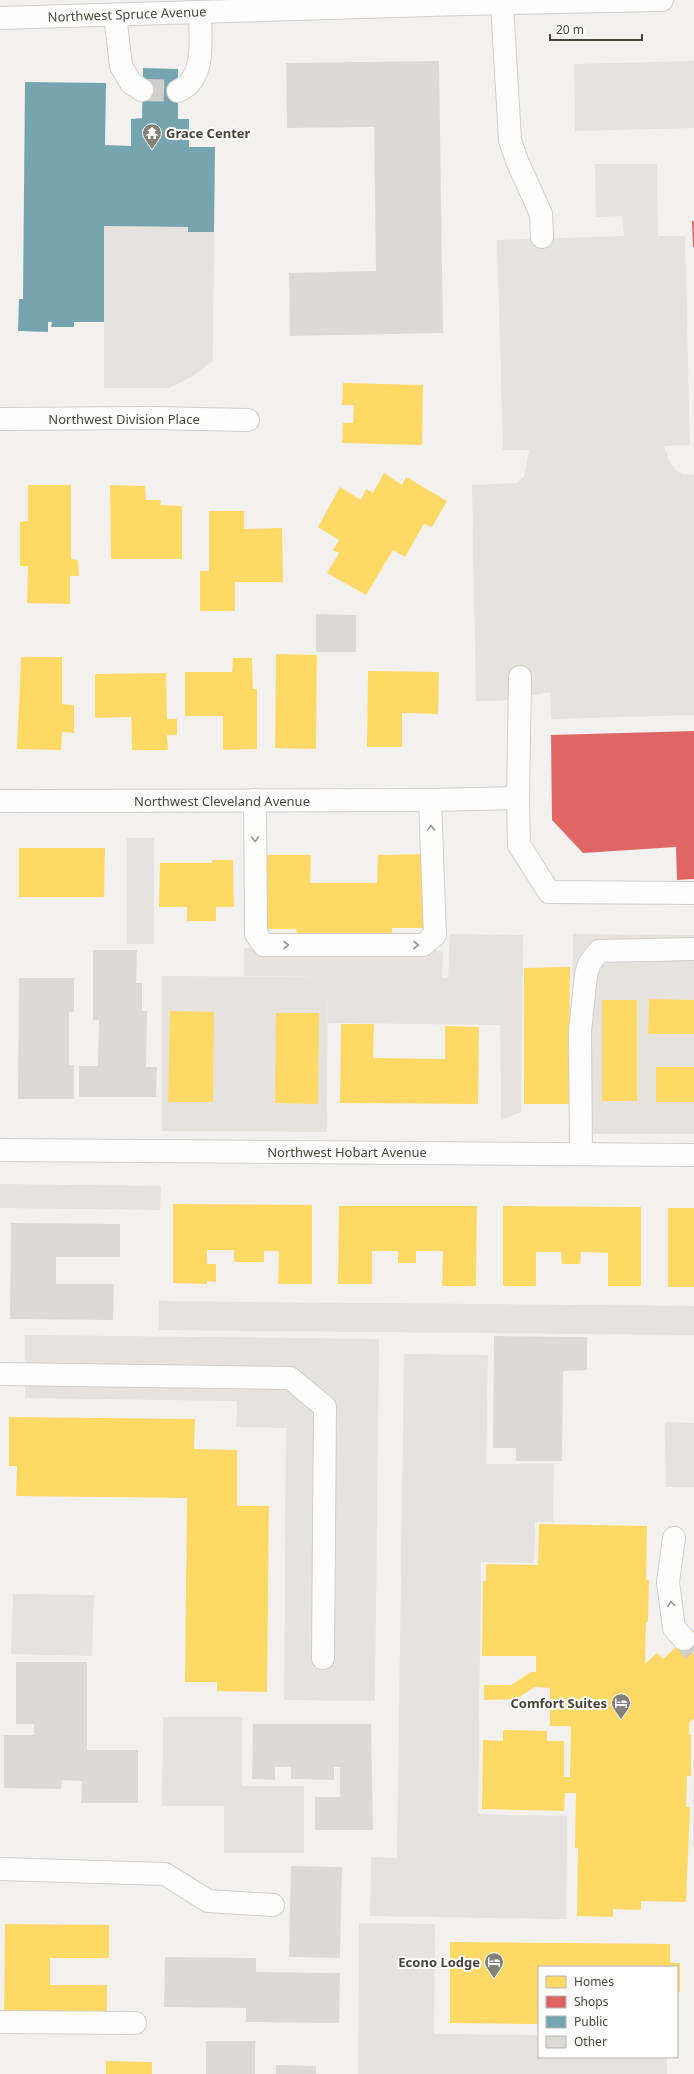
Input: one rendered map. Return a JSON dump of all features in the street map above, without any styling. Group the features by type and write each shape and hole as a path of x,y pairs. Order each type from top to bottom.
{"street":[{"name":"Northwest Spruce Avenue","path":"0,18 49,8 115,15 662,0"},
{"path":"502,4 510,140 517,161 541,214 542,237"},
{"path":"178,91 187,88 196,72 200,53 200,12"},
{"path":"115,15 121,66 131,84 142,90"},
{"name":"Northwest Division Place","path":"0,419 152,418 248,420"},
{"path":"520,677 518,798 520,845 549,892 694,893"},
{"name":"Northwest Cleveland Avenue","path":"0,801 437,800 518,798"},
{"path":"255,800 256,934 264,945 423,945 435,935 437,800"},
{"path":"581,1154 580,1031 586,975 589,964 600,952 694,948"},
{"name":"Northwest Hobart Avenue","path":"0,1150 694,1155"},
{"path":"0,1374 290,1378 325,1407 323,1658"},
{"path":"674,1538 668,1582 674,1628 684,1640"},
{"path":"0,1869 165,1874 208,1901 273,1905"},
{"path":"0,2022 135,2023"}],"shaded area":[{"path":"694,61 694,128 575,131 574,64"},
{"path":"595,164 657,164 658,236 685,236 690,445 664,446 670,462 676,470 683,474 694,475 694,715 551,719 550,692 501,701 476,701 472,485 517,483 524,477 529,450 503,450 497,240 624,236 622,216 596,217"},
{"path":"104,226 188,227 188,232 214,232 213,361 193,376 169,388 104,388"},
{"path":"127,838 154,838 154,944 127,944"},
{"path":"450,934 523,935 521,1112 501,1120 500,1025 328,1023 328,977 244,976 244,948 443,951 442,978 448,978"},
{"path":"573,934 694,935 694,1134 570,1134"},
{"path":"608,974 694,975 694,996 607,996"},
{"path":"162,976 328,977 327,1132 162,1131"},
{"path":"212,980 283,981 283,1013 276,1013 275,1103 281,1103 281,1124 207,1123 207,1102 213,1102 214,1013 212,1012"},
{"path":"0,1184 161,1186 160,1210 0,1208"},
{"path":"159,1301 694,1306 694,1335 159,1330"},
{"path":"25,1335 379,1339 375,1701 284,1700 286,1428 236,1427 237,1401 25,1398"},
{"path":"404,1354 488,1355 486,1464 554,1464 553,1522 535,1522 534,1563 481,1562 478,1814 567,1816 566,1919 370,1916 371,1857 397,1858"},
{"path":"665,1422 694,1423 694,1487 666,1487"},
{"path":"13,1594 94,1595 92,1656 11,1654"},
{"path":"163,1717 242,1717 242,1786 304,1786 304,1853 224,1853 224,1806 162,1806"},
{"path":"694,1734 694,1846 693,1847"},
{"path":"359,1923 435,1924 434,2034 538,2035 538,2058 667,2058 667,2074 358,2074"}],"building: Homes":[{"path":"343,383 423,385 422,445 342,443 343,423 353,423 354,405 342,405"},
{"path":"384,473 402,485 406,477 447,501 432,527 424,524 405,557 393,550 366,595 327,573 339,553 333,550 339,540 318,527 340,487 361,500 366,489 373,493"},
{"path":"28,485 71,485 71,559 78,560 79,576 70,576 70,604 27,603 28,566 20,566 20,522 28,521"},
{"path":"110,485 145,486 146,500 161,500 160,505 182,506 182,559 111,559"},
{"path":"209,511 244,511 244,529 282,528 283,582 235,582 235,611 200,611 200,571 209,571"},
{"path":"276,654 317,655 316,749 275,748"},
{"path":"21,657 62,657 62,704 74,705 74,733 62,732 61,750 17,749"},
{"path":"233,658 252,658 253,689 257,689 257,749 223,750 223,716 185,716 185,672 232,672"},
{"path":"368,671 439,672 438,714 402,713 402,747 367,747"},
{"path":"166,673 167,719 177,719 177,735 167,735 168,750 132,750 131,717 95,718 95,674"},
{"path":"19,848 105,848 104,897 19,897"},
{"path":"427,854 427,928 392,928 392,934 297,934 296,929 261,929 261,855 311,855 310,883 377,883 378,855"},
{"path":"212,860 233,860 234,907 216,907 216,921 187,921 187,907 159,907 160,863 212,863"},
{"path":"570,967 569,1104 524,1104 524,968"},
{"path":"649,999 694,1000 694,1034 648,1034"},
{"path":"602,1000 637,1000 637,1101 602,1101"},
{"path":"170,1011 214,1012 213,1102 168,1102"},
{"path":"276,1013 319,1013 318,1104 275,1103"},
{"path":"341,1024 374,1024 373,1058 445,1059 445,1026 479,1027 478,1104 340,1103"},
{"path":"656,1067 694,1067 694,1102 656,1102"},
{"path":"173,1204 312,1205 312,1284 278,1284 279,1251 264,1251 264,1262 234,1262 234,1250 207,1250 207,1264 216,1264 216,1282 207,1281 207,1284 173,1283"},
{"path":"339,1206 477,1206 476,1286 442,1286 443,1251 416,1251 416,1263 398,1263 398,1251 372,1251 372,1284 338,1284"},
{"path":"503,1206 641,1207 641,1286 608,1286 608,1253 581,1252 580,1264 562,1264 561,1252 536,1252 536,1286 503,1286"},
{"path":"668,1208 694,1208 694,1287 668,1287"},
{"path":"9,1417 195,1419 194,1449 237,1450 237,1506 269,1506 267,1692 217,1691 217,1682 185,1682 187,1498 16,1496 17,1466 9,1466"},
{"name":"Comfort Suites","path":"539,1524 647,1526 646,1580 649,1580 645,1664 657,1653 663,1659 694,1630 694,1718 689,1723 689,1735 691,1735 691,1776 687,1776 686,1807 690,1807 686,1902 641,1901 641,1910 613,1909 613,1917 577,1916 578,1848 575,1848 576,1793 565,1793 564,1811 482,1809 483,1740 503,1741 503,1730 547,1731 547,1741 564,1741 564,1777 570,1777 571,1726 550,1726 550,1688 535,1687 516,1699 484,1700 484,1685 511,1685 531,1672 536,1672 536,1656 482,1656 483,1581 486,1581 486,1564 538,1565"},
{"path":"5,1924 109,1925 109,1958 50,1958 50,1985 107,1985 107,2020 4,2020"},
{"name":"Econo Lodge","path":"450,1942 670,1944 670,1963 680,1963 680,1992 678,1992 678,1966 538,1966 538,2024 450,2023"},
{"path":"106,2061 152,2062 152,2074 106,2074"}],"building: Shops":[{"path":"692,221 694,221 694,247 693,247"},
{"path":"694,731 694,879 677,880 676,847 583,853 552,820 551,735"}],"building: Public":[{"path":"143,68 178,69 178,119 189,119 189,147 215,147 214,232 188,232 188,227 104,226 104,322 74,322 74,327 51,327 52,322 48,322 48,332 18,331 19,299 23,299 25,82 106,83 105,145 131,146 131,119 142,118"}],"building: Other":[{"path":"439,61 443,333 290,336 289,273 376,271 374,127 287,128 286,63"},
{"path":"316,614 356,615 356,652 316,652"},
{"path":"93,950 137,950 136,983 142,983 142,1011 147,1011 146,1067 157,1067 156,1097 79,1097 79,1066 98,1066 99,1020 93,1020"},
{"path":"19,978 74,978 74,1012 69,1012 69,1065 74,1065 74,1099 18,1099"},
{"path":"11,1223 120,1224 120,1257 56,1257 56,1284 114,1284 113,1320 10,1319"},
{"path":"494,1336 587,1337 587,1370 563,1371 562,1461 516,1461 516,1448 493,1448"},
{"path":"16,1662 87,1662 87,1750 138,1750 138,1803 81,1803 82,1781 62,1780 61,1789 4,1788 4,1735 34,1735 34,1724 16,1724"},
{"path":"253,1724 371,1724 373,1830 315,1830 315,1797 340,1797 340,1767 334,1767 334,1780 291,1779 291,1767 275,1767 275,1780 252,1779"},
{"path":"291,1866 342,1867 340,1958 289,1957"},
{"path":"165,1957 256,1958 256,1972 340,1973 339,2023 246,2022 246,2008 164,2007"},
{"path":"206,2041 255,2041 255,2074 206,2074"},
{"path":"276,2065 316,2066 316,2074 276,2074"}],"tunnel":[{"path":"142,90 178,91"},
{"path":"684,1639 694,1652"}],"place":[{"name":"Grace Center","path":"152,150"},
{"name":"Comfort Suites","path":"621,1720"},
{"name":"Econo Lodge","path":"494,1979"}]}
